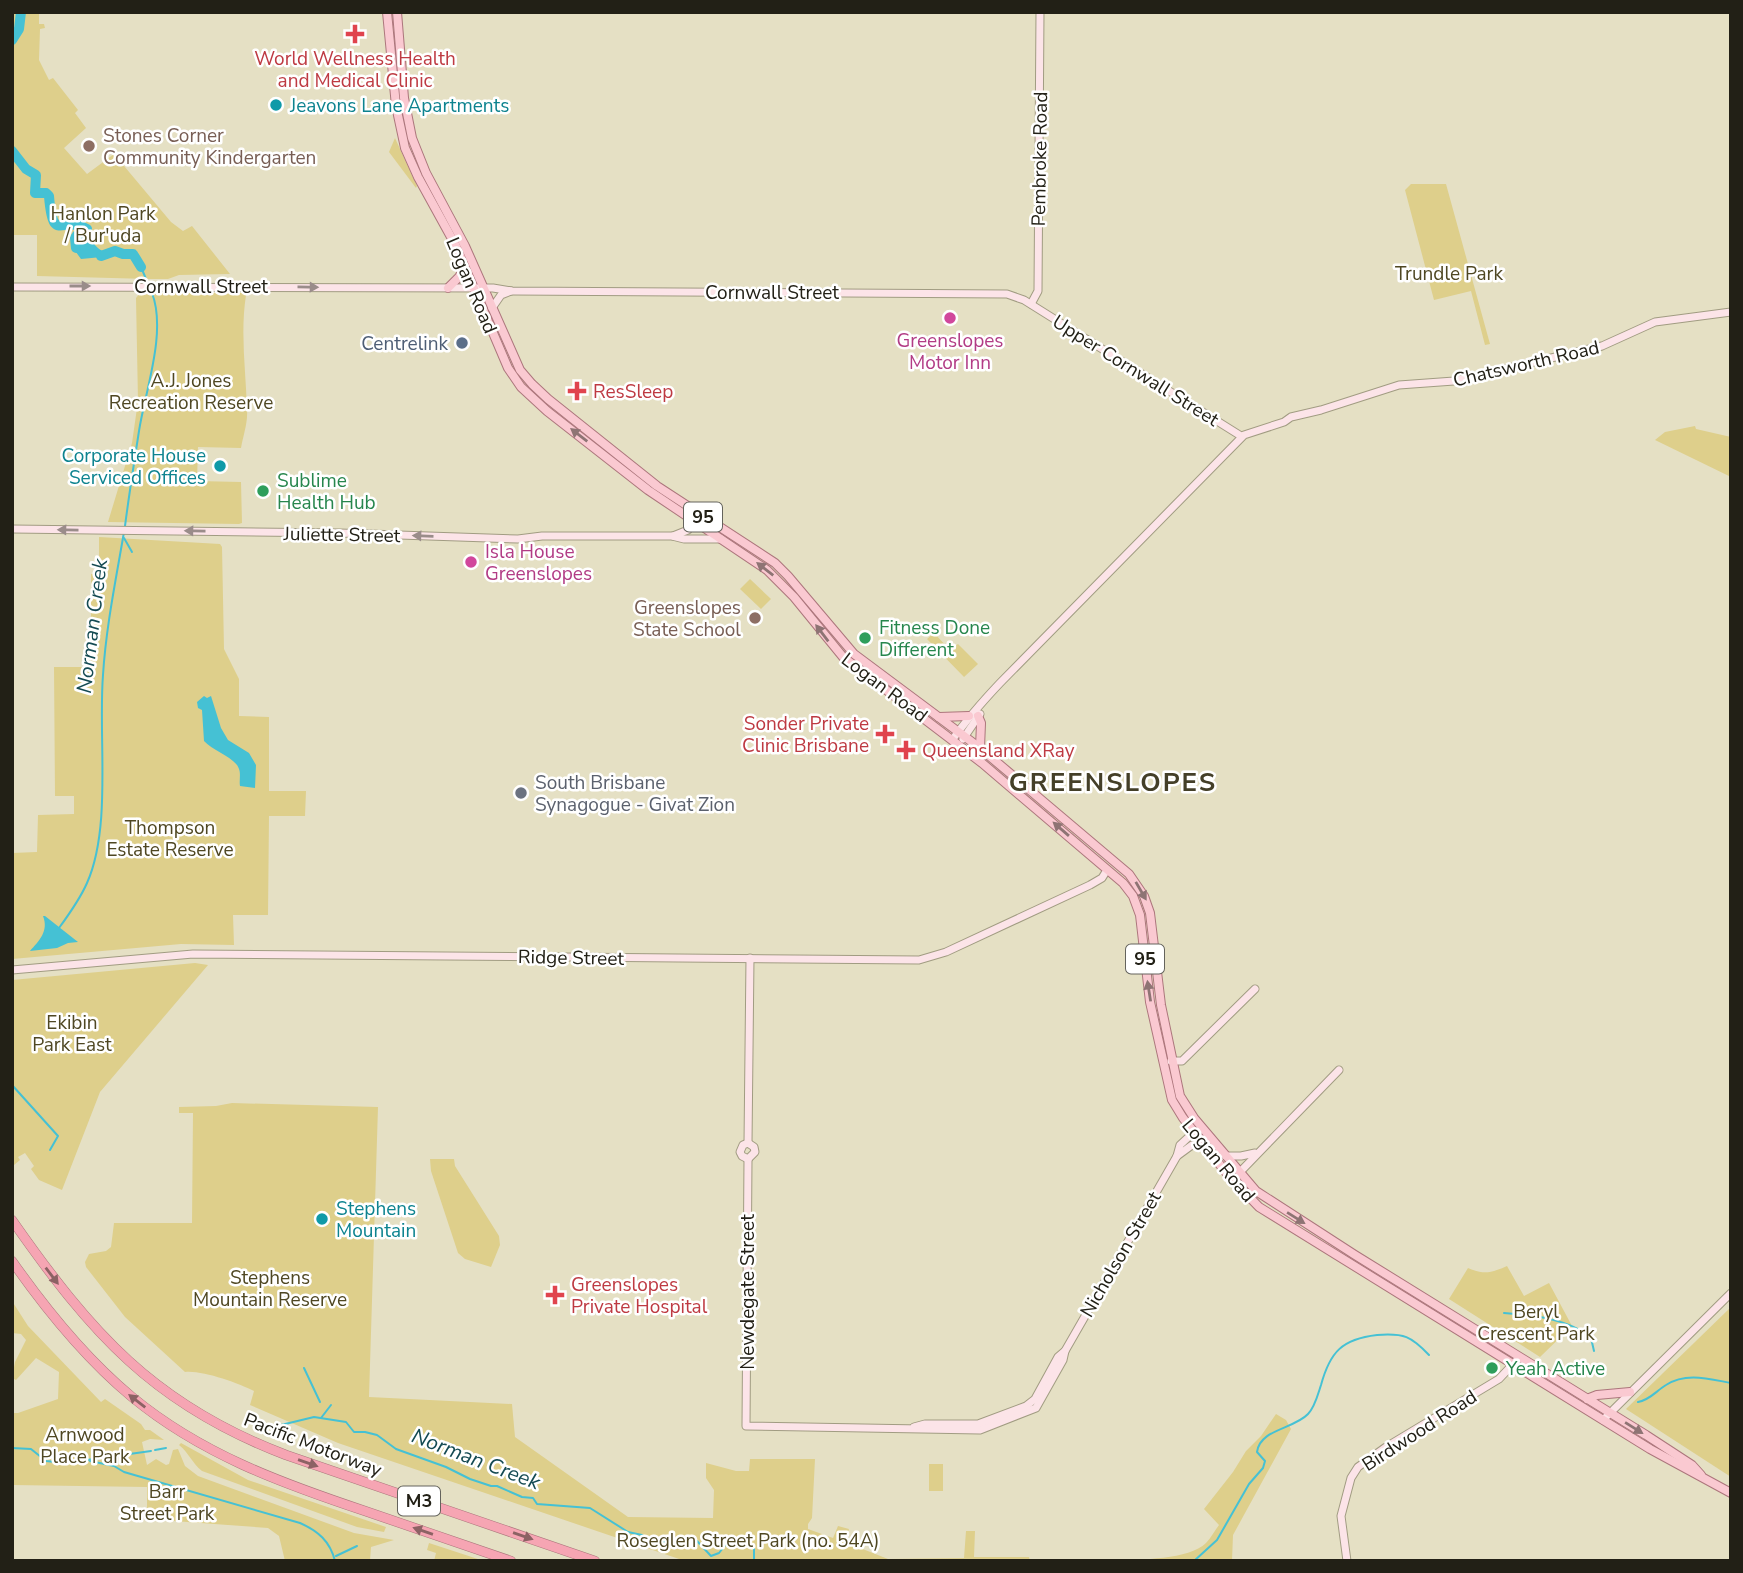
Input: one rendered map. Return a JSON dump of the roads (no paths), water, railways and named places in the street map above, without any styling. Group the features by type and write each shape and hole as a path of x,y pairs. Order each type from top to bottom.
{"highway":[{"name":"Pacific Motorway","path":"12,1220 74,1304 104,1338 154,1383 198,1413 244,1438 286,1455 595,1561"},
{"name":"M3","path":"12,1261 58,1323 102,1371 151,1412 203,1447 239,1465 293,1486 511,1561"}],"main road":[{"name":"95","path":"387,12 403,120"},
{"name":"95","path":"397,12 403,120"},
{"name":"Logan Road","path":"403,120 409,158 451,235 508,368 521,387 648,490 781,582 843,657 959,738 980,748 1129,874 1144,896 1150,913 1161,1006 1180,1096 1206,1146 1252,1201 1692,1465 1701,1475 1731,1493"},
{"name":"Logan Road","path":"403,120 421,163 460,235 514,358 536,388 668,494 775,563 847,648 939,717 1126,887 1137,905 1141,919 1162,1058 1172,1100 1198,1130 1268,1200 1517,1361 1587,1399 1607,1416"},
{"path":"448,288 465,267"},
{"path":"939,717 974,716 981,723 980,748"},
{"path":"1107,870 1110,857"},
{"path":"1146,963 1156,962"},
{"path":"1162,1058 1171,1061"},
{"path":"1240,1172 1239,1179 1252,1201"},
{"path":"1587,1399 1597,1395 1630,1392"}],"street":[{"name":"Pembroke Road","path":"1031,304 1038,288 1040,12"},
{"name":"Cornwall Street","path":"12,287 474,288"},
{"path":"474,288 502,288 512,291"},
{"name":"Cornwall Street","path":"512,291 1002,294 1016,296 1031,304"},
{"path":"492,308 499,297 512,291"},
{"name":"Upper Cornwall Street","path":"1031,304 1241,436"},
{"name":"Chatsworth Road","path":"959,738 994,689 1241,436 1284,422 1300,420 1321,410 1399,385 1449,382 1597,347 1655,322 1731,312"},
{"path":"672,537 688,530 689,518"},
{"name":"Juliette Street","path":"12,529 518,539 542,536 722,539"},
{"name":"Ridge Street","path":"12,970 193,954 919,960 933,957 1096,882 1107,870"},
{"name":"Newdegate Street","path":"746,1426 748,1159 755,1152 754,1147 748,1143 750,958"},
{"path":"1171,1061 1182,1061 1255,989"},
{"path":"1240,1172 1339,1070"},
{"name":"Nicholson Street","path":"746,1426 913,1427 925,1430 975,1431 1031,1412 1038,1405 1063,1360 1065,1351 1177,1156 1180,1145 1198,1130"},
{"path":"1177,1156 1192,1145 1206,1146"},
{"path":"1226,1156 1244,1156 1258,1151"},
{"path":"1607,1416 1731,1293"},
{"name":"Birdwood Road","path":"1347,1561 1341,1516 1358,1467 1499,1380 1517,1361"}],"water":[{"path":"77,235 80,239 91,241 102,251 111,252 102,257 81,259 73,248 74,237"},
{"path":"204,696 211,696 221,728 228,740 249,753 256,765 255,788 240,786 240,771 237,765 204,741 202,710 198,708 197,702"},
{"path":"43,916 78,942 30,951 44,931"}],"waterway":[{"name":"Norman Creek","path":"12,40 19,29 21,12"},
{"name":"Norman Creek","path":"12,151 26,169 36,175 35,193 46,193 49,196 56,224 78,225 87,229 86,235 77,235 75,238 76,248"},
{"name":"Norman Creek","path":"101,256 115,251 133,254 141,267"},
{"name":"Norman Creek","path":"141,267 146,279"},
{"name":"Norman Creek","path":"125,526 139,431 156,344 156,309 152,293"},
{"name":"Norman Creek","path":"59,928 78,900 95,861 102,809 104,657 124,532"},
{"path":"124,538 132,552"},
{"path":"12,1085 58,1136 50,1150"},
{"path":"1504,1313 1538,1317 1572,1326 1591,1338 1594,1351"},
{"path":"1194,1561 1217,1540 1249,1484 1263,1468 1265,1461 1257,1452 1259,1444 1264,1438 1302,1419 1310,1411 1329,1364 1339,1349 1365,1337 1394,1335 1412,1340 1429,1355"},
{"path":"304,1368 320,1402"},
{"path":"1638,1402 1681,1379 1698,1378 1731,1383"},
{"path":"321,1418 331,1405"},
{"name":"Norman Creek","path":"281,1425 314,1417 346,1422 354,1432 377,1435 396,1449 446,1467 470,1479 497,1486 522,1497 533,1498 537,1504 590,1508 628,1532 642,1535 650,1541 697,1541 711,1556 719,1553 731,1538 745,1538 754,1546 754,1561"},
{"name":"Norman Creek","path":"12,1448 31,1449 46,1461 65,1463 151,1451"},
{"name":"Norman Creek","path":"155,1450 166,1448"},
{"path":"90,1461 300,1523 322,1538 335,1561"},
{"path":"336,1556 357,1546"}],"place":[{"name":"World Wellness Health and Medical Clinic","path":"355,34"},
{"name":"Jeavons Lane Apartments","path":"276,105"},
{"name":"Stones Corner Community Kindergarten","path":"89,146"},
{"name":"Greenslopes Motor Inn","path":"950,318"},
{"name":"Centrelink","path":"462,343"},
{"name":"ResSleep","path":"577,391"},
{"name":"Corporate House Serviced Offices","path":"220,466"},
{"name":"Sublime Health Hub","path":"263,491"},
{"name":"Isla House Greenslopes","path":"471,562"},
{"name":"Greenslopes State School","path":"755,618"},
{"name":"Fitness Done Different","path":"865,638"},
{"name":"Sonder Private Clinic Brisbane","path":"885,734"},
{"name":"Queensland XRay","path":"906,750"},
{"name":"South Brisbane Synagogue - Givat Zion","path":"521,793"},
{"name":"Stephens Mountain","path":"322,1219"},
{"name":"Greenslopes Private Hospital","path":"555,1295"},
{"name":"Yeah Active","path":"1492,1368"}],"district":[{"name":"GREENSLOPES","path":"1113,782"}],"park label":[{"name":"Hanlon Park / Bur'uda","path":"103,224"},
{"name":"Trundle Park","path":"1449,273"},
{"name":"A.J. Jones Recreation Reserve","path":"191,391"},
{"name":"Thompson Estate Reserve","path":"170,838"},
{"name":"Ekibin Park East","path":"72,1033"},
{"name":"Stephens Mountain Reserve","path":"270,1288"},
{"name":"Beryl Crescent Park","path":"1536,1322"},
{"name":"Arnwood Place Park","path":"85,1445"},
{"name":"Barr Street Park","path":"167,1502"},
{"name":"Roseglen Street Park (no. 54A)","path":"748,1540"}]}
